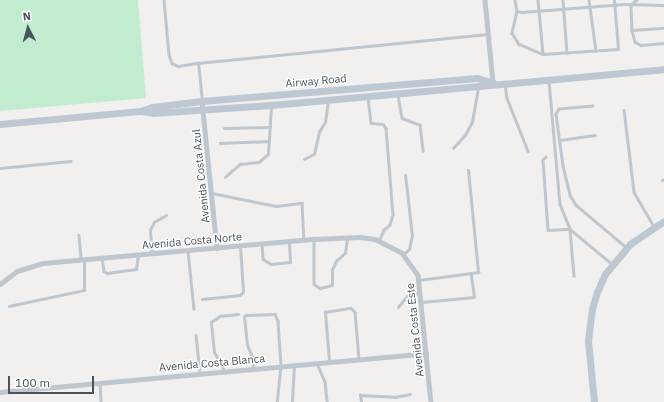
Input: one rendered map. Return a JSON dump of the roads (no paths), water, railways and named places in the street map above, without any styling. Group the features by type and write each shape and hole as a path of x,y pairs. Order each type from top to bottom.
{"street":[{"path":"485,0 493,83"},
{"name":"Airway Road","path":"140,111 153,113 203,110 398,95 478,87 493,83 664,69"},
{"name":"Airway Road","path":"0,124 140,111 152,107 202,101 477,78 493,83"},
{"name":"Avenida Costa Azul","path":"202,101 217,248"},
{"path":"594,402 588,340 592,309 604,274 626,247 654,226 664,221"},
{"name":"Avenida Costa Norte","path":"0,284 17,271 31,265 314,239 359,237 390,245"},
{"name":"Avenida Costa Este","path":"390,245 404,254 412,265 419,280 431,402"},
{"name":"Avenida Costa Blanca","path":"0,392 426,353"}],"lane":[{"path":"164,0 169,55 172,63 178,66 488,34"},
{"path":"515,0 517,11 512,33 519,44 542,54 618,49 614,0"},
{"path":"538,0 542,54"},
{"path":"563,0 567,53"},
{"path":"589,0 596,51"},
{"path":"631,5 637,0"},
{"path":"517,11 539,11 614,5 664,5"},
{"path":"631,5 632,30 635,42 641,45 664,43"},
{"path":"632,30 664,28"},
{"path":"198,64 202,101"},
{"path":"548,78 560,204 570,229 574,276"},
{"path":"505,82 507,98 528,151"},
{"path":"453,148 465,136 472,122 478,87"},
{"path":"398,95 402,118 420,125 424,151"},
{"path":"368,97 370,123 385,126 387,143 392,220 379,241"},
{"path":"304,159 314,154 319,132 325,122 328,100"},
{"path":"224,177 240,164 259,162 268,154 272,105"},
{"path":"593,106 559,110 556,114 570,195 576,205 626,247"},
{"path":"624,110 634,192 654,226"},
{"path":"224,128 270,127"},
{"path":"560,140 595,135"},
{"path":"220,143 269,141"},
{"path":"546,157 543,160 548,230 570,229 612,264"},
{"path":"0,168 71,161"},
{"path":"419,280 476,274 479,268 468,170"},
{"path":"404,254 409,249 412,236 405,175"},
{"path":"212,193 276,206 302,204 304,240"},
{"path":"152,254 150,230 154,222 166,215"},
{"path":"10,306 84,290 83,260 79,235"},
{"path":"314,239 314,284 320,288 332,285 332,270 347,249 347,238"},
{"path":"262,244 263,259 271,264 290,262 289,242"},
{"path":"202,299 240,295 243,292 240,246"},
{"path":"188,251 194,309"},
{"path":"102,258 104,271 107,273 136,270 138,255"},
{"path":"422,302 474,297 471,275"},
{"path":"398,307 408,296 421,293"},
{"path":"329,362 324,315 329,310 354,309 360,359"},
{"path":"224,372 214,352 212,322 220,316 238,314"},
{"path":"253,369 252,357 247,345 246,315 275,314 278,321 281,366 277,402"},
{"path":"196,334 200,374"},
{"path":"317,363 325,382 327,402"},
{"path":"292,402 294,365"},
{"path":"100,383 101,402"},
{"path":"361,402 360,395 395,396 410,394"}]}
